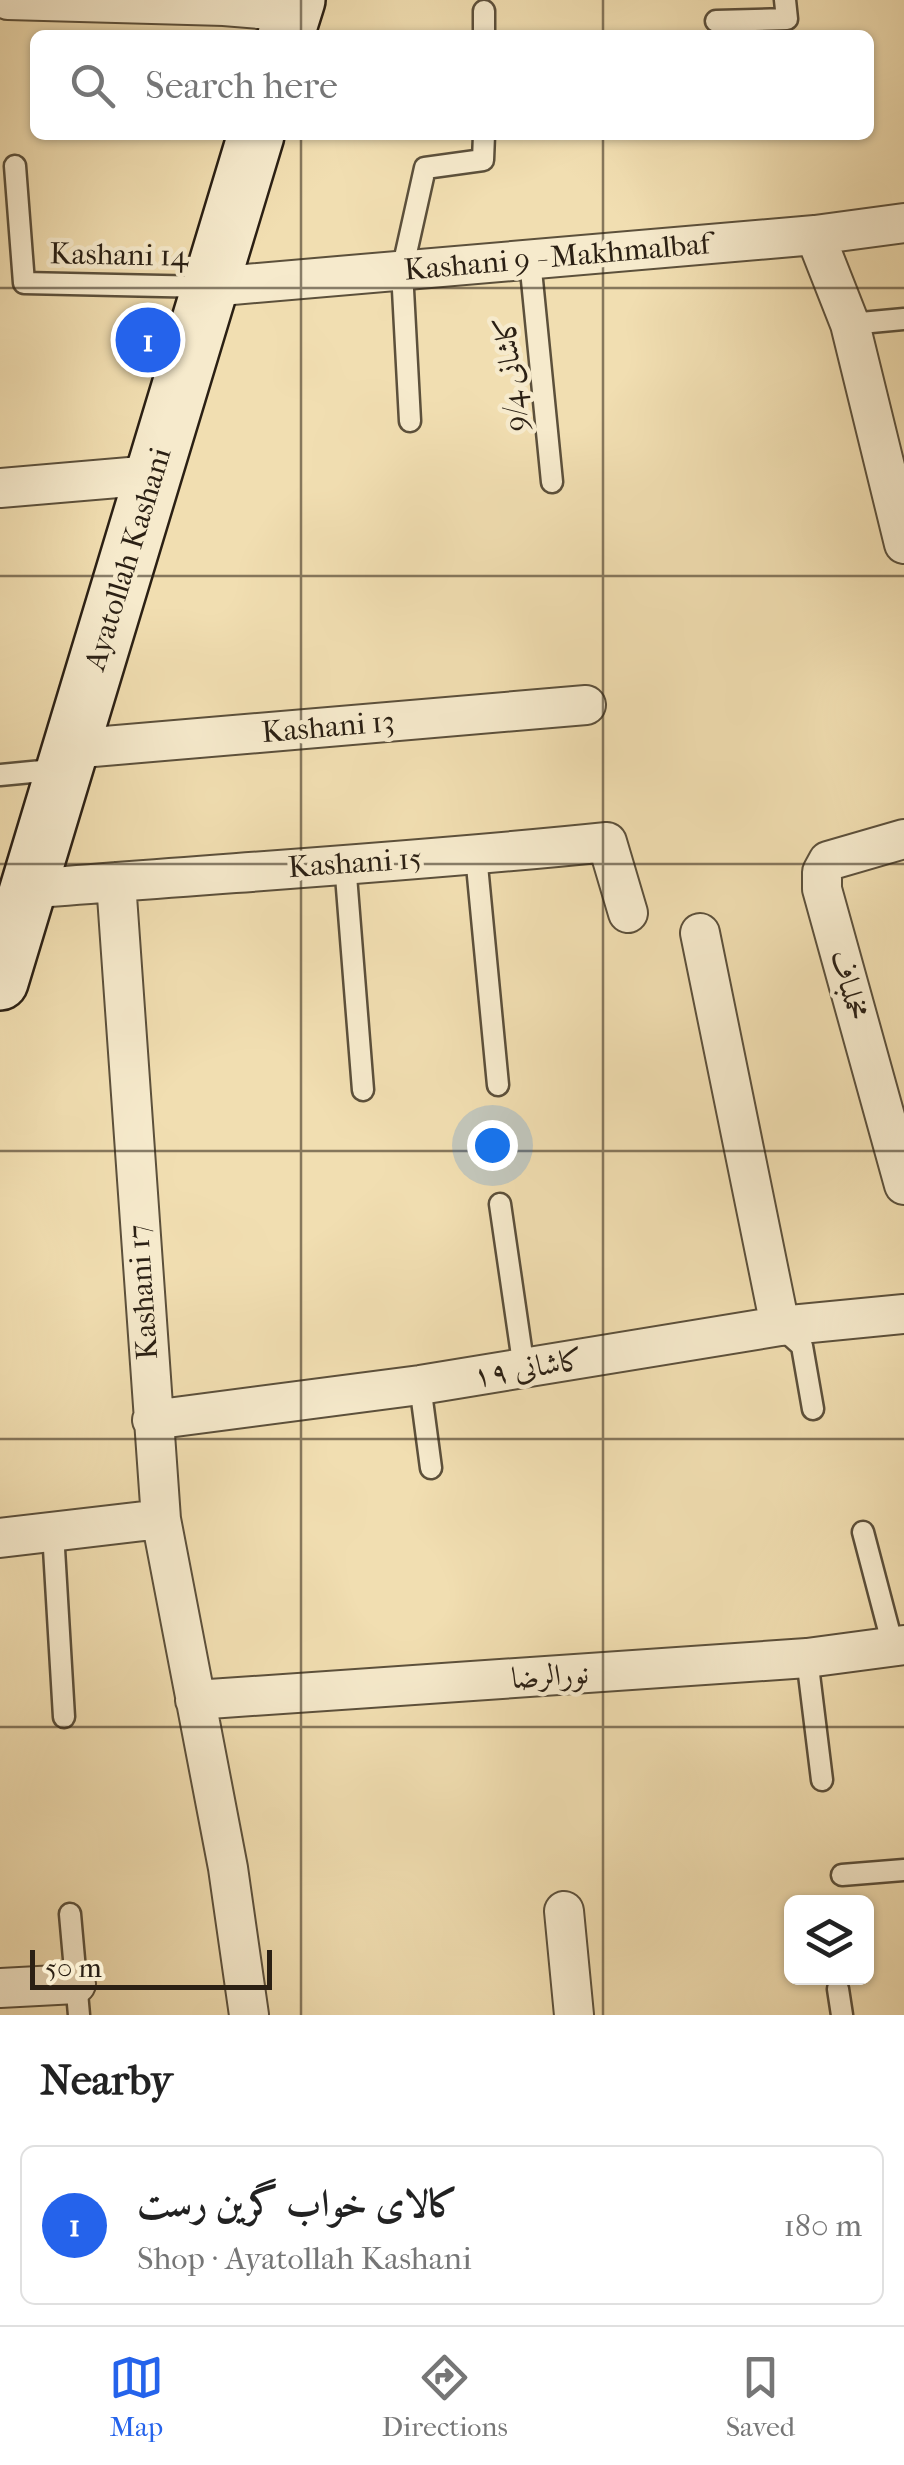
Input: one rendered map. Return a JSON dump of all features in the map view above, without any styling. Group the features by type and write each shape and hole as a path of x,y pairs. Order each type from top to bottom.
{"main road":[{"name":"Ayatollah Kashani","path":"0,982 254,140"}],"street":[{"path":"8,0 224,3 292,16"},
{"name":"Kashani 9 - Makhmalbaf","path":"210,287 815,235 904,223"},
{"path":"815,235 850,324 903,535"},
{"path":"0,488 153,475"},
{"name":"Kashani 13","path":"67,759 586,704"},
{"name":"مخملباف","path":"904,839 828,862 822,872 822,889 904,1185"},
{"name":"Kashani 15","path":"28,889 476,856 607,842 628,913"},
{"name":"Kashani 17","path":"116,882 161,1519 228,1868 249,2015"},
{"path":"700,933 780,1326"},
{"name":"کاشانی ۱۹","path":"152,1420 420,1385 780,1326 904,1314"},
{"path":"0,1538 161,1519"},
{"name":"نورالرضا","path":"195,1700 808,1658 898,1646"},
{"path":"564,1911 574,2015"},
{"path":"0,1988 77,2000"}],"lane":[{"path":"716,21 787,19 785,0"},
{"path":"484,11 484,30"},
{"path":"410,421 402,271 425,168 484,160 484,140"},
{"name":"Kashani 14","path":"16,166 24,283 210,287"},
{"name":"کاشانی 9/4","path":"530,260 552,482"},
{"path":"850,324 904,319"},
{"path":"0,776 67,759"},
{"path":"476,856 498,1085"},
{"path":"345,863 364,1090"},
{"path":"500,1204 524,1369"},
{"path":"780,1326 802,1346 812,1409"},
{"path":"420,1385 431,1468"},
{"path":"53,1532 64,1718"},
{"path":"863,1532 898,1646"},
{"path":"808,1658 822,1780"},
{"path":"842,1875 904,1870"},
{"path":"70,1914 77,2000"},
{"path":"838,1989 842,2015"}],"place":[{"name":"کالای خواب گرین رست","path":"148,340"}]}
